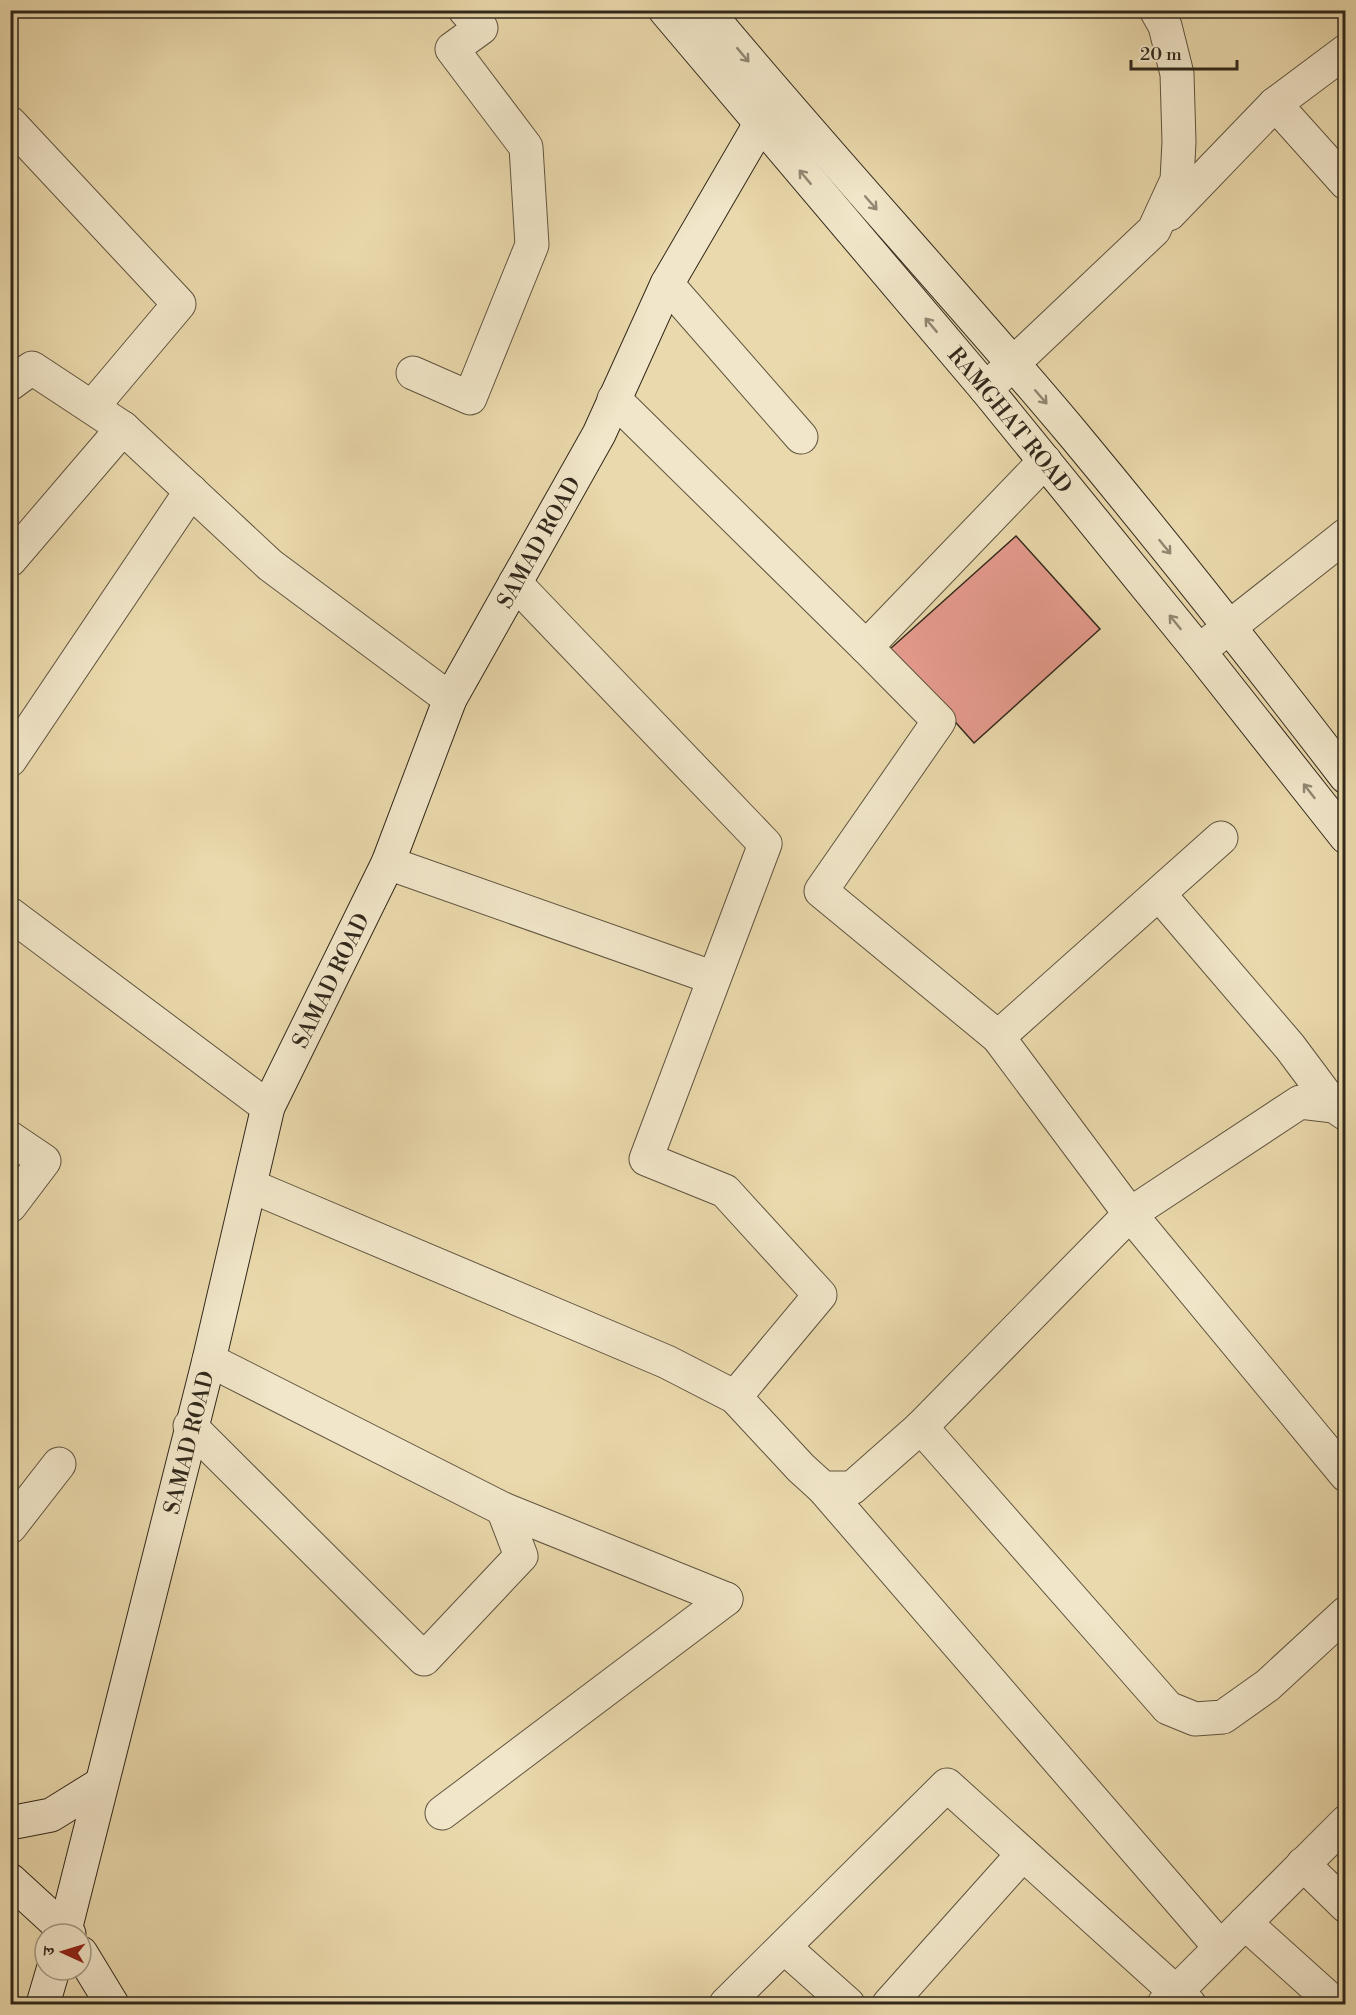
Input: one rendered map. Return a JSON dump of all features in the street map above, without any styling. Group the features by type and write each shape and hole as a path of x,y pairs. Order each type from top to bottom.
{"street":[{"path":"413,374 470,398 532,245 525,147 452,49 481,28 465,10"},
{"name":"RAMGHAT ROAD","path":"665,10 986,389 1199,651 1346,837"},
{"name":"RAMGHAT ROAD","path":"706,10 777,95 1073,434 1230,627 1346,777"},
{"path":"1154,230 1177,180 1179,142 1177,74 1165,26 1156,10"},
{"path":"986,389 1154,230 1275,104 1346,51"},
{"name":"SAMAD ROAD","path":"73,1922 101,1784 190,1426 209,1360 268,1107 388,863 450,699 599,435 667,284 777,95"},
{"path":"1275,104 1346,183"},
{"path":"10,123 179,304 93,406"},
{"path":"667,284 801,437"},
{"path":"10,384 32,368 93,406 123,428 270,565 450,699"},
{"path":"614,399 939,721 821,891 998,1037 1130,1214 1346,1475"},
{"path":"10,560 123,428"},
{"path":"866,647 1045,462"},
{"path":"10,759 191,491"},
{"path":"1199,651 1346,535"},
{"path":"515,583 765,844 646,1159 726,1191 820,1294 735,1397"},
{"path":"998,1037 1221,838"},
{"path":"388,863 714,978"},
{"path":"1159,894 1290,1047 1340,1110"},
{"path":"10,914 268,1107"},
{"path":"823,1488 852,1488 921,1427 1130,1214 1300,1102 1340,1110"},
{"path":"10,1138 44,1161 10,1206"},
{"path":"250,1186 667,1362 735,1397 801,1468 823,1488 1220,1947"},
{"path":"209,1360 503,1509 726,1599 442,1813"},
{"path":"190,1426 424,1659 521,1556 503,1509"},
{"path":"921,1427 1168,1708 1195,1719 1223,1717 1268,1685 1346,1613"},
{"path":"10,1527 59,1464"},
{"path":"10,1823 51,1815 101,1784"},
{"path":"726,2004 947,1785 1176,2000 1220,1947 1346,1822"},
{"path":"889,2004 1023,1854"},
{"path":"1303,1864 1346,1906"},
{"path":"10,1880 54,1922"},
{"path":"1245,1923 1335,2004"},
{"path":"784,1947 848,2004"},
{"path":"93,1974 112,2004"},
{"path":"42,2004 49,1982"}],"building":[{"path":"1016,536 1100,629 974,743 890,649"}]}
